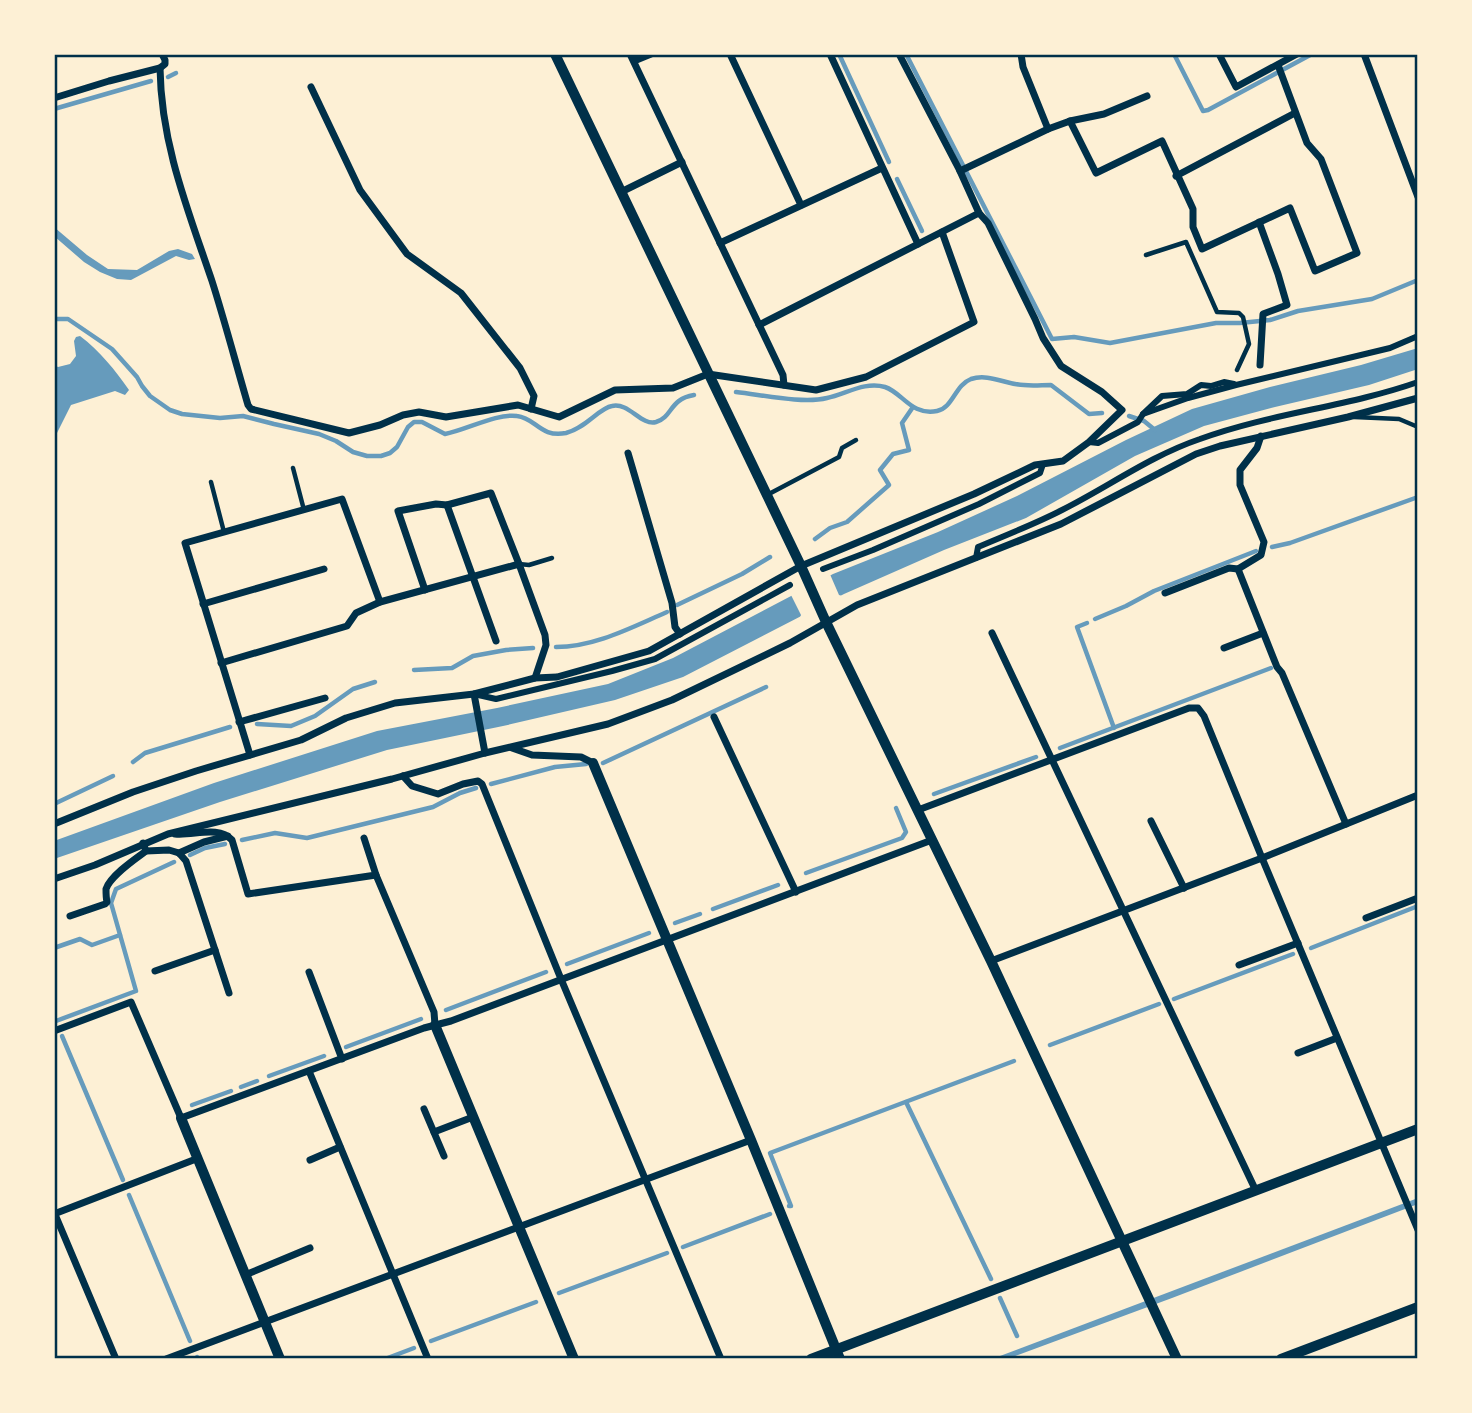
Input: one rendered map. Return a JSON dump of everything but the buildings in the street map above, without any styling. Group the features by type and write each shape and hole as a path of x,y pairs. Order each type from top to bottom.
{"street":[{"path":"54,98 160,68 165,64 162,54"},
{"path":"555,54 991,961 1177,1359"},
{"path":"651,54 632,58 783,375 784,385"},
{"path":"730,54 801,205"},
{"path":"830,54 918,244"},
{"path":"54,824 133,792 300,740 346,718 395,703 474,694 536,678 557,677 649,651 804,572 1035,465 1063,461 1089,442 1122,410 1102,392 1061,366 1043,338 988,223 979,213 899,54"},
{"path":"1021,54 1023,67 1048,129"},
{"path":"1219,54 1236,87 1280,70 1297,54"},
{"path":"1364,54 1418,197"},
{"path":"160,68 161,97 174,168 216,293 248,405 251,409 349,433 419,412 446,417 518,405 559,417 615,390 673,387 708,374 816,390 866,377 974,323 942,232"},
{"path":"1070,121 1096,173 1162,141 1193,209 1193,227 1202,249 1290,208 1315,271 1357,253 1321,159 1307,143 1280,70"},
{"path":"311,87 359,190 407,254 461,293 520,368 534,396 531,409"},
{"path":"960,172 1048,129 1104,114 1147,96"},
{"path":"1177,176 1296,113"},
{"path":"621,192 681,162"},
{"path":"720,243 882,168"},
{"path":"759,325 979,213"},
{"path":"1259,222 1287,305 1263,314 1260,365"},
{"path":"1089,442 1098,443 1138,422 1162,396 1188,396 1201,385 1211,386 1224,382 1236,385 1390,348 1418,336"},
{"path":"976,558 978,547 1061,511 1159,455 1201,438 1270,418 1328,407 1418,382"},
{"path":"54,879 144,847 168,834 608,724 672,700 790,643 824,617 1061,524 1196,454 1418,398"},
{"path":"1165,593 1229,568 1238,569 1261,555 1264,542 1240,485 1240,470 1257,448 1261,436"},
{"path":"628,453 680,634"},
{"path":"823,569 979,504 1040,473 1043,464"},
{"path":"425,590 398,511 436,504 447,505 492,492 545,635 547,645 536,678"},
{"path":"250,755 185,543 342,499 380,602"},
{"path":"447,505 496,641"},
{"path":"221,663 347,626 356,613 380,602 519,564"},
{"path":"203,604 324,569"},
{"path":"1238,569 1277,667 1282,673 1346,824"},
{"path":"474,694 496,699 655,659 790,585"},
{"path":"992,633 1256,1191"},
{"path":"1224,648 1263,633"},
{"path":"474,694 485,753"},
{"path":"239,722 325,698"},
{"path":"918,810 1189,708 1198,708 1205,716 1418,1230"},
{"path":"714,717 796,892"},
{"path":"511,748 532,755 581,758 593,763 838,1354"},
{"path":"403,776 412,786 438,793 463,784 478,781 482,784 721,1359"},
{"path":"991,961 1262,858 1418,795"},
{"path":"1151,821 1184,888"},
{"path":"168,834 216,832 228,836 232,840 248,894 376,875"},
{"path":"179,853 204,842 228,836"},
{"path":"364,838 376,875 434,1012 435,1025 574,1359"},
{"path":"181,1118 451,1021 932,841"},
{"path":"144,847 179,853 186,861 229,993"},
{"path":"70,916 105,904 108,885 144,847"},
{"path":"1366,918 1418,898"},
{"path":"1239,965 1298,943"},
{"path":"155,971 215,950"},
{"path":"309,972 342,1059"},
{"path":"54,1031 131,1002 280,1359"},
{"path":"1298,1053 1337,1038"},
{"path":"309,1072 428,1359"},
{"path":"424,1109 444,1156"},
{"path":"434,1132 474,1117"},
{"path":"811,1359 838,1354 1418,1129"},
{"path":"166,1359 751,1140"},
{"path":"310,1160 340,1147"},
{"path":"116,1359 54,1213 197,1159"},
{"path":"245,1275 310,1248"},
{"path":"1281,1359 1418,1307"}],"lane":[{"path":"1146,255 1185,242 1217,312 1239,313 1243,317 1249,345 1237,370"},
{"path":"1348,417 1399,419 1418,427"},
{"path":"767,495 839,457 842,448 856,440"},
{"path":"293,468 304,510"},
{"path":"211,482 224,532"},
{"path":"519,564 529,565 552,558"}],"water":[{"path":"54,227 108,269 137,270 169,251 178,249 192,254 195,259 176,256 131,280 117,279 84,262 54,236"},
{"path":"80,336 107,361 129,390 125,395 115,391 71,405 54,439 54,365 58,367 70,364 76,356 74,341"},
{"path":"1418,348 1418,369 1369,385 1204,426 1135,456 1026,518 844,594 683,677 615,700 387,750 220,802 54,859 54,841 214,783 377,731 608,684 673,658 833,574 938,532 1017,496 1192,409"},
{"path":"1418,1198 1418,1204 1172,1298 1007,1359 992,1359"}],"pier":[{"path":"829,572 839,595 845,597 799,620 801,615 790,593"}],"waterway":[{"path":"839,54 889,162"},
{"path":"906,54 1052,339 1074,337 1110,343 1216,323 1270,320 1298,311 1372,299 1418,280"},
{"path":"1174,54 1203,111 1312,54"},
{"path":"168,77 176,73"},
{"path":"54,109 151,81"},
{"path":"897,179 922,231"},
{"path":"54,319 68,319 112,349 150,396 170,410 220,418 243,416 319,434 353,452 367,456 390,453 414,422 422,422 445,434 500,417 517,416 557,434 580,427 602,410 612,406 624,407 645,421 656,422 666,416 680,400 694,395"},
{"path":"736,392 795,400 817,400 863,387 878,386 891,390 914,407 928,412 947,406 966,382 984,377 1018,384 1051,385 1089,414 1102,413"},
{"path":"815,539 830,528 847,522 889,485 880,470 893,454 909,450 902,423 913,407"},
{"path":"1129,416 1144,421 1155,430"},
{"path":"1272,547 1418,497"},
{"path":"1095,619 1154,591 1256,551"},
{"path":"677,605 742,574 770,557"},
{"path":"556,647 599,640 667,612"},
{"path":"1087,623 1077,627 1114,728"},
{"path":"414,670 452,668 473,656 533,648"},
{"path":"1060,748 1271,668"},
{"path":"257,724 291,726 315,716 353,689 375,682"},
{"path":"603,763 766,687"},
{"path":"133,762 145,753 230,727"},
{"path":"934,794 1036,757"},
{"path":"491,784 555,767 586,764"},
{"path":"54,804 113,776"},
{"path":"242,840 275,833 307,838 433,807 476,788"},
{"path":"806,873 902,838 906,832 896,808"},
{"path":"190,855 205,848 225,844"},
{"path":"56,1021 136,991 111,903 116,889 174,862"},
{"path":"713,909 778,885"},
{"path":"1311,948 1418,906"},
{"path":"675,923 700,914"},
{"path":"567,964 649,933"},
{"path":"54,948 80,939 92,945 120,935"},
{"path":"1174,999 1293,954"},
{"path":"446,1010 546,972"},
{"path":"1050,1045 1159,1004"},
{"path":"346,1047 421,1019"},
{"path":"62,1036 123,1180"},
{"path":"269,1076 324,1056"},
{"path":"789,1206 770,1153 1014,1061"},
{"path":"241,1087 257,1081"},
{"path":"192,1105 231,1091"},
{"path":"906,1102 991,1279"},
{"path":"129,1195 190,1341"},
{"path":"683,1247 770,1214"},
{"path":"559,1293 667,1253"},
{"path":"1000,1298 1017,1336"},
{"path":"431,1341 536,1302"},
{"path":"385,1359 414,1348"}]}
